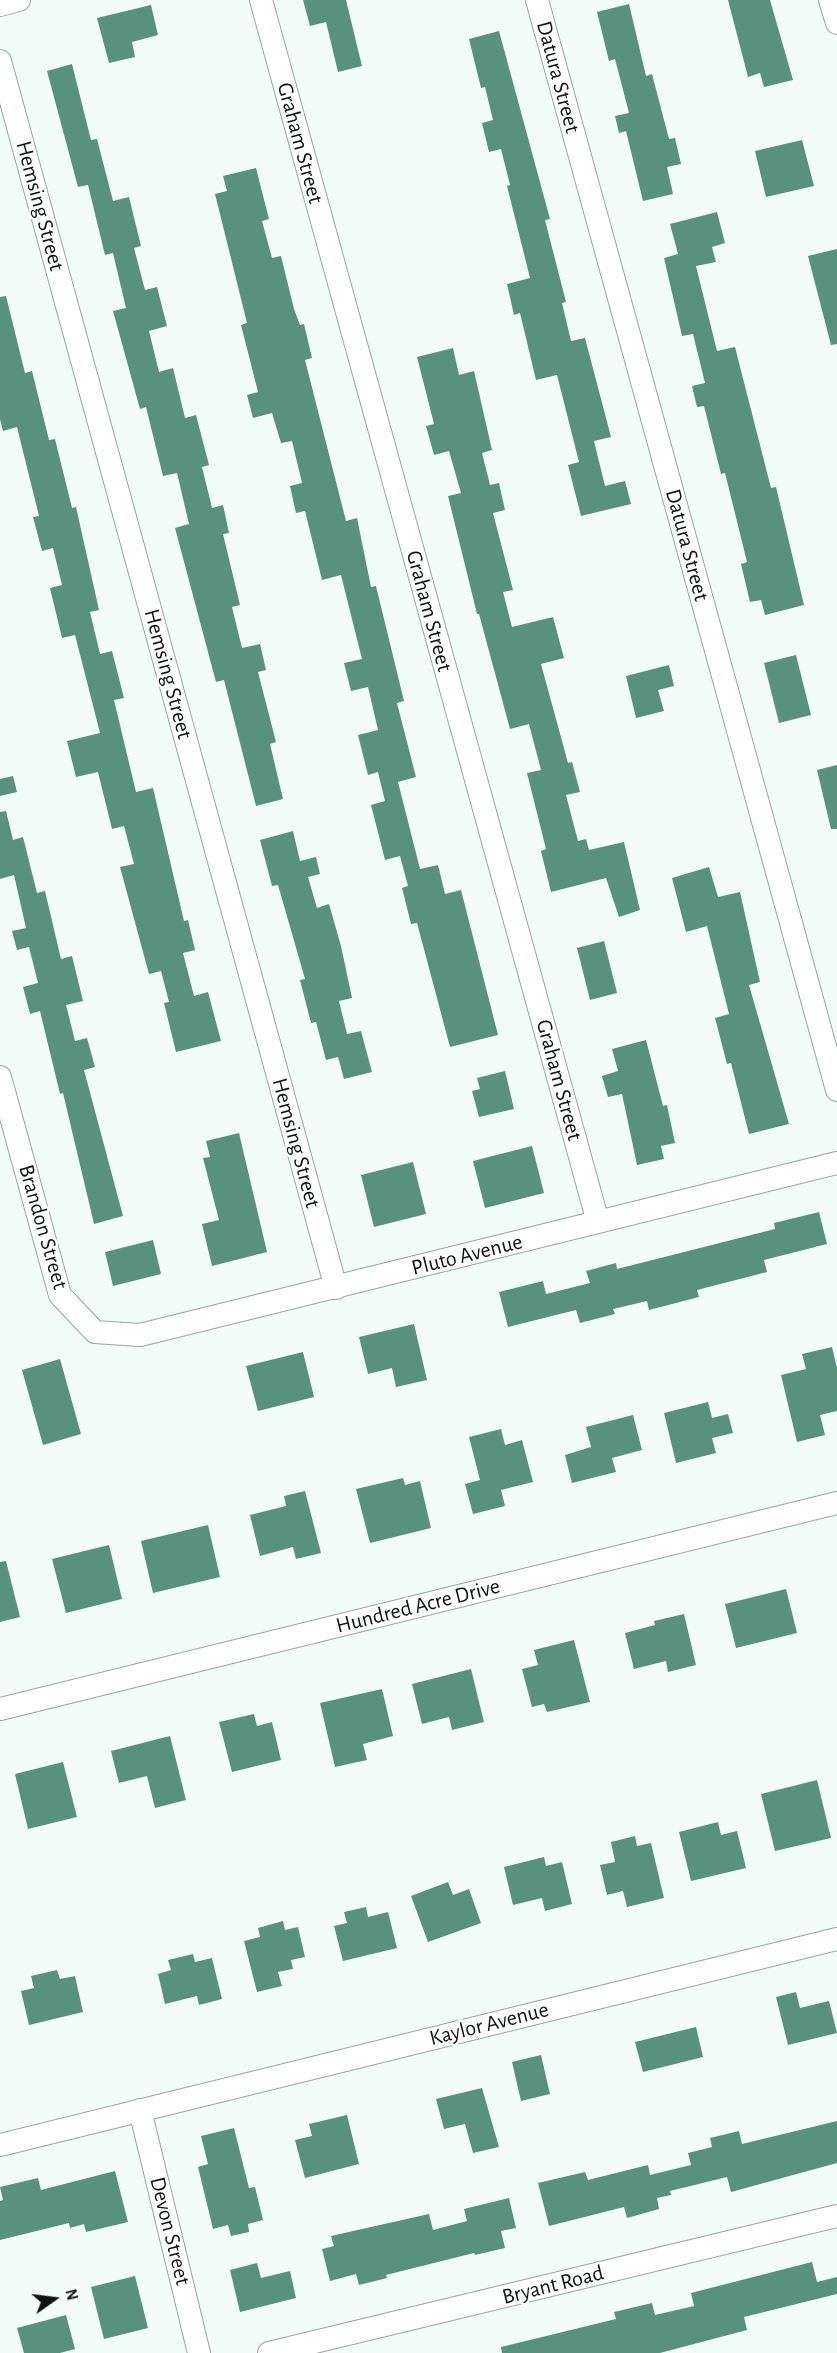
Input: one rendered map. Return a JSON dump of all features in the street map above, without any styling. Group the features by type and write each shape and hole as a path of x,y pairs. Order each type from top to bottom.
{"street":[{"path":"0,4 19,0"},
{"name":"Graham Street","path":"261,0 598,1222"},
{"name":"Datura Street","path":"537,0 837,1090"},
{"path":"830,0 837,24"},
{"name":"Hemsing Street","path":"0,61 336,1288"},
{"name":"Brandon Street","path":"0,1077 60,1295 95,1332"},
{"name":"Pluto Avenue","path":"95,1332 140,1335 837,1163"},
{"name":"Hundred Acre Drive","path":"0,1709 837,1503"},
{"name":"Kaylor Avenue","path":"0,2145 837,1939"},
{"name":"Devon Street","path":"140,2110 199,2353"},
{"name":"Bryant Road","path":"269,2353 837,2216"}],"building":[{"path":"303,0 346,0 362,66 338,72 326,22 310,26"},
{"path":"728,0 770,0 793,80 764,87 760,73 748,77"},
{"path":"629,4 646,76 652,74 669,139 675,138 681,164 667,167 673,194 643,201 626,131 619,133 615,116 629,113 615,59 609,61 597,12"},
{"path":"151,5 158,35 132,42 135,57 109,63 97,18"},
{"path":"499,31 550,219 545,220 566,302 562,303 571,341 585,338 611,437 594,441 605,486 625,481 631,504 581,516 568,465 579,462 557,375 536,380 520,313 514,315 507,284 530,278 507,186 510,185 501,149 489,152 482,123 493,120 485,87 481,88 469,39"},
{"path":"72,64 91,140 97,139 113,201 129,197 141,246 134,248 145,290 157,287 167,326 149,331 159,372 173,368 185,418 196,415 209,465 202,467 212,508 223,505 229,533 223,534 240,605 232,607 242,648 260,644 266,670 258,672 276,742 270,744 283,799 256,806 224,680 216,682 175,528 189,524 177,473 163,476 146,407 140,409 113,311 126,308 113,253 105,255 88,185 78,187 47,71"},
{"path":"802,140 814,186 766,197 755,151"},
{"path":"256,168 269,219 262,221 272,258 281,256 294,309 300,325 304,324 312,358 305,360 346,521 357,518 371,587 376,586 404,701 397,703 416,777 398,782 420,869 438,865 445,894 461,890 498,1035 450,1047 417,923 411,924 402,888 408,886 400,856 385,860 371,805 385,801 378,772 368,775 358,735 378,730 368,687 351,691 344,663 362,659 341,575 322,580 305,511 296,513 290,486 302,483 292,441 281,443 272,413 253,418 247,395 258,392 241,325 247,323 215,194 227,191 223,176"},
{"path":"717,212 725,243 712,247 716,262 696,266 717,351 735,347 771,488 776,487 804,605 765,615 761,600 750,602 741,564 747,562 725,473 721,474 704,406 697,407 692,386 705,383 693,334 682,336 664,258 678,254 670,224"},
{"path":"837,249 837,344 831,345 808,256"},
{"path":"6,296 25,373 32,371 49,440 55,439 72,508 76,507 99,610 90,612 100,654 112,651 124,698 114,700 136,792 153,788 184,921 188,920 195,950 183,953 194,996 208,992 221,1041 176,1052 164,1003 169,1002 161,971 149,974 120,867 134,864 124,826 112,829 98,772 76,777 67,741 100,733 75,635 62,638 50,588 62,585 53,548 42,551 33,517 39,516 17,427 3,431 0,419 0,297"},
{"path":"453,348 459,375 474,371 492,450 482,453 490,485 499,483 505,510 493,513 513,590 503,592 512,627 553,617 564,658 541,664 568,763 572,762 580,792 566,795 578,841 586,839 589,850 624,842 640,910 619,917 606,878 551,892 541,851 546,849 527,773 541,770 529,724 510,729 479,614 477,614 448,496 461,493 449,451 434,455 426,426 434,424 417,357"},
{"path":"796,655 811,715 779,723 764,663"},
{"path":"669,665 674,686 658,690 664,711 636,718 626,676"},
{"path":"837,765 837,829 831,829 817,770"},
{"path":"13,776 17,792 0,796 0,779"},
{"path":"6,811 13,840 23,837 37,893 45,891 61,959 72,956 83,1001 66,1005 75,1041 87,1038 95,1067 84,1070 123,1216 94,1224 63,1093 60,1094 40,1011 30,1014 23,987 38,983 29,947 17,950 12,931 26,928 14,875 0,879 0,812"},
{"path":"293,831 300,861 316,857 320,874 308,877 317,908 329,904 341,946 352,998 339,1001 347,1034 361,1031 372,1072 344,1079 338,1057 326,1060 316,1022 311,1023 300,980 305,979 278,885 272,886 260,840"},
{"path":"709,867 718,897 740,892 760,982 749,985 789,1124 749,1134 731,1063 727,1064 715,1018 729,1014 707,926 686,932 672,878"},
{"path":"604,941 617,993 590,1000 577,948"},
{"path":"646,1040 663,1106 667,1105 675,1143 661,1146 664,1159 637,1165 622,1094 608,1097 602,1076 618,1071 612,1049"},
{"path":"505,1071 514,1109 479,1117 472,1091 480,1089 477,1078"},
{"path":"239,1133 267,1252 212,1266 202,1224 219,1220 203,1158 210,1157 206,1141"},
{"path":"532,1146 544,1193 485,1208 473,1161"},
{"path":"413,1162 426,1214 374,1227 361,1175"},
{"path":"819,1212 827,1244 764,1260 767,1272 697,1290 699,1297 649,1310 647,1301 613,1309 615,1314 580,1323 576,1310 508,1327 499,1292 543,1281 546,1294 590,1283 586,1271 616,1263 617,1269 775,1229 774,1223"},
{"path":"153,1240 161,1274 113,1286 105,1252"},
{"path":"414,1324 427,1380 396,1387 392,1368 368,1374 359,1337"},
{"path":"832,1347 837,1368 837,1411 820,1415 825,1435 797,1442 781,1375 806,1369 802,1354"},
{"path":"303,1352 314,1397 258,1411 246,1366"},
{"path":"60,1359 81,1434 43,1445 22,1370"},
{"path":"708,1402 712,1418 728,1414 733,1433 712,1438 716,1453 676,1463 664,1413"},
{"path":"633,1415 642,1450 612,1458 616,1472 572,1483 565,1455 591,1447 586,1427"},
{"path":"501,1429 505,1445 522,1440 533,1482 501,1490 505,1506 473,1514 465,1484 480,1480 469,1437"},
{"path":"403,1478 405,1485 420,1481 431,1528 370,1543 356,1489"},
{"path":"305,1491 321,1553 296,1559 293,1547 260,1556 250,1515 286,1506 284,1496"},
{"path":"208,1525 220,1577 153,1593 141,1541"},
{"path":"109,1545 122,1599 66,1613 52,1559"},
{"path":"6,1561 20,1617 0,1622 0,1562"},
{"path":"786,1589 797,1633 736,1648 725,1604"},
{"path":"684,1614 696,1665 668,1672 666,1661 634,1669 625,1633 655,1625 654,1621"},
{"path":"574,1640 590,1702 547,1712 544,1704 532,1707 522,1669 538,1665 534,1650"},
{"path":"471,1669 484,1722 452,1730 449,1717 422,1724 412,1684"},
{"path":"382,1689 393,1736 363,1744 367,1760 335,1767 320,1703"},
{"path":"254,1714 257,1726 272,1722 281,1760 232,1772 219,1722"},
{"path":"170,1736 186,1800 155,1808 147,1776 119,1783 111,1751"},
{"path":"63,1762 77,1817 28,1829 15,1774"},
{"path":"817,1780 831,1838 775,1851 761,1794"},
{"path":"718,1822 721,1835 737,1831 746,1868 691,1881 679,1832"},
{"path":"635,1836 637,1846 651,1843 664,1898 627,1907 623,1891 607,1895 600,1865 615,1862 611,1842"},
{"path":"544,1857 546,1866 562,1862 572,1904 545,1911 542,1898 513,1905 504,1867"},
{"path":"448,1882 453,1895 469,1889 481,1923 428,1942 411,1896"},
{"path":"366,1907 368,1917 388,1912 397,1948 343,1961 334,1926 347,1923 344,1912"},
{"path":"283,1921 285,1930 298,1927 305,1957 291,1960 293,1969 278,1972 282,1986 257,1992 244,1941 260,1937 258,1928"},
{"path":"193,1954 195,1962 212,1958 222,1999 199,2005 197,1996 165,2004 158,1974 171,1970 168,1960"},
{"path":"57,1970 60,1979 75,1976 83,2012 29,2025 21,1991 34,1988 31,1976"},
{"path":"796,1992 800,2008 829,2001 837,2033 788,2045 776,1997"},
{"path":"696,2027 703,2057 643,2072 635,2042"},
{"path":"541,2055 550,2094 521,2101 512,2062"},
{"path":"482,2088 499,2147 473,2153 465,2124 444,2129 436,2099"},
{"path":"347,2115 359,2164 305,2178 295,2140 312,2136 309,2124"},
{"path":"837,2121 837,2163 731,2192 727,2177 670,2191 671,2195 657,2198 659,2209 627,2218 624,2207 549,2226 538,2183 585,2172 588,2180 648,2165 650,2175 691,2165 688,2153 712,2147 710,2138 739,2131 742,2144"},
{"path":"234,2128 249,2188 255,2187 263,2220 248,2224 249,2232 231,2236 228,2225 213,2229 198,2167 208,2164 201,2136"},
{"path":"115,2171 128,2222 86,2232 84,2224 70,2228 69,2223 0,2240 0,2201 3,2200 0,2187 38,2178 41,2190"},
{"path":"509,2198 516,2228 501,2231 505,2248 475,2255 474,2253 386,2275 387,2278 359,2285 356,2274 330,2281 322,2249 334,2246 331,2236 429,2214 433,2230 467,2221 464,2209"},
{"path":"812,2262 817,2282 837,2277 837,2294 744,2317 747,2330 660,2353 502,2353 501,2347 616,2319 614,2312 652,2303 655,2315 694,2306 691,2293"},
{"path":"257,2263 261,2278 290,2271 296,2298 240,2312 230,2270"},
{"path":"135,2276 148,2328 104,2339 91,2287"},
{"path":"66,2315 75,2349 60,2353 24,2353 17,2328"}]}
